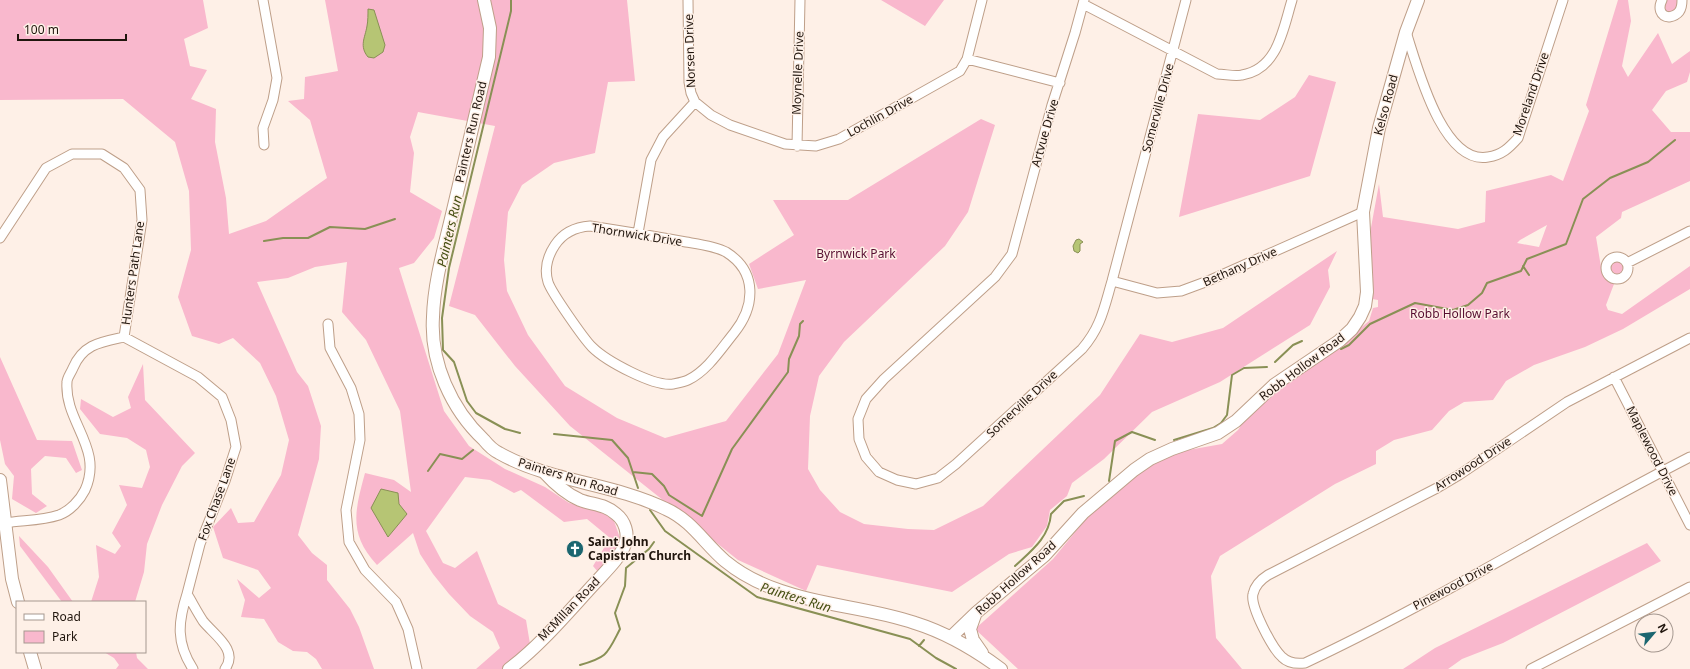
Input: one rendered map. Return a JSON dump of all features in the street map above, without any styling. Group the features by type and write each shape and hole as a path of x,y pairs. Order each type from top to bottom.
{"street":[{"path":"263,0 277,78 273,100 263,128 264,145"},
{"name":"Painters Run Road","path":"484,0 490,28 489,57 437,287 433,317 435,353 444,382 455,405 471,428 495,451 517,462 544,472 626,494 668,509 697,531 725,560 752,581 784,592 913,622 952,637 1001,669"},
{"name":"Norsen Drive","path":"688,0 689,82 690,93 695,102"},
{"name":"Moynelle Drive","path":"796,146 800,0"},
{"path":"982,0 967,59 1060,83"},
{"name":"Somerville Drive","path":"1005,265 989,282 884,379 866,399 858,419 859,439 866,457 879,472 897,480 916,484 938,478 956,464 1082,349 1094,335 1100,321 1112,281 1186,0"},
{"path":"1083,2 1217,74 1241,76 1254,71 1266,63 1278,45 1292,0"},
{"name":"Kelso Road","path":"1363,212 1379,128 1406,32 1418,0"},
{"name":"Moreland Drive","path":"1406,32 1425,90 1456,145 1469,155 1483,158 1498,155 1510,148 1518,138 1563,0"},
{"path":"1662,0 1660,12 1664,16 1669,17 1678,13 1682,6 1682,0"},
{"name":"Artvue Drive","path":"1005,265 1012,254 1018,234 1052,105 1060,83 1083,2"},
{"name":"Lochlin Drive","path":"695,102 711,115 730,125 768,139 796,146 816,146 839,139 960,71 967,59"},
{"path":"638,233 651,160 663,137 695,102"},
{"name":"Hunters Path Lane","path":"0,238 46,168 72,154 102,154 124,168 140,190 142,220 124,337"},
{"name":"Bethany Drive","path":"1112,281 1157,293 1181,292 1208,282 1363,212"},
{"name":"Robb Hollow Road","path":"952,637 977,612 1034,564 1083,513 1134,470 1150,459 1172,449 1218,433 1236,421 1274,385 1340,341 1352,329 1365,306 1367,292 1363,212"},
{"name":"Thornwick Drive","path":"590,226 638,233 709,246 726,252 740,264 750,282 750,302 743,321 706,367 688,380 670,384 655,382 613,363 592,347 548,283 546,264 549,254 559,239 568,233 580,227 590,226"},
{"path":"1627,263 1690,230"},
{"path":"328,324 330,348 351,388 358,414 360,440 346,510 349,542 365,570 396,602 408,628 417,669"},
{"path":"5,523 38,520 60,514 80,499 90,479 91,461 86,444 68,401 67,381 78,356 96,343 124,337"},
{"name":"Fox Chase Lane","path":"124,337 198,377 222,397 231,420 236,447 225,481 200,544 180,617 180,640 193,669"},
{"name":"Arrowood Drive","path":"1255,587 1259,581 1268,575 1459,475 1552,411 1690,338"},
{"name":"Maplewood Drive","path":"1614,377 1690,525"},
{"name":"Pinewood Drive","path":"1255,587 1252,595 1255,610 1277,651 1283,658 1290,662 1305,663 1494,565 1595,507 1690,456"},
{"name":"McMillan Road","path":"511,668 610,566 625,545 627,534 624,523 616,514 603,505 580,500 554,484 544,472"},
{"path":"0,480 12,579 18,601"},
{"path":"1531,669 1690,587"},
{"path":"187,594 202,619 224,642 229,652 229,663 225,669"},
{"path":"977,612 970,629 973,640 983,656"},
{"path":"30,653 35,669"}],"green space":[{"name":"Byrnwick Park","path":"0,0 203,0 208,28 184,39 190,66 207,70 191,99 216,109 215,142 226,198 229,234 266,221 327,178 310,120 288,101 304,99 305,77 338,71 325,0 627,0 635,81 608,82 595,153 554,163 522,185 508,212 504,260 507,291 528,335 565,386 617,418 665,438 726,421 778,354 806,280 758,289 749,264 794,235 773,200 848,200 981,119 995,125 968,212 945,246 844,342 819,376 810,416 808,469 820,490 840,512 864,524 908,529 934,530 983,506 1100,395 1140,334 1172,342 1223,328 1337,251 1328,270 1330,287 1310,325 1220,382 1152,412 1104,459 1072,483 1067,496 1050,510 1047,526 1032,547 1009,554 952,592 817,565 806,591 738,560 570,426 515,366 475,315 449,306 495,126 418,112 410,137 414,153 410,192 442,211 434,238 414,263 399,268 444,411 469,446 505,469 545,487 569,503 600,509 614,521 620,538 617,549 598,572 593,566 610,538 587,519 564,522 521,490 514,493 490,480 465,477 426,531 443,563 455,568 477,551 498,604 526,620 530,644 503,669 476,669 500,648 493,632 470,616 449,594 433,574 420,554 413,533 377,565 361,543 356,521 365,473 394,480 411,492 400,411 366,340 342,312 347,262 315,267 288,278 257,282 297,372 308,386 321,426 319,459 298,535 312,553 327,565 327,580 350,609 359,627 374,669 322,669 316,659 307,652 293,651 278,642 264,619 241,617 245,600 237,579 259,598 271,588 258,570 223,558 213,527 231,508 238,523 254,522 281,475 289,440 276,396 260,363 233,338 219,344 192,336 178,297 191,250 189,191 175,142 123,99 0,100"},
{"path":"881,0 944,0 925,26"},
{"name":"Robb Hollow Park","path":"1618,0 1628,0 1631,21 1622,66 1628,77 1658,33 1672,64 1690,51 1690,72 1687,82 1666,91 1652,110 1671,132 1690,132 1690,181 1622,212 1621,218 1596,237 1602,273 1614,284 1606,305 1608,310 1622,314 1690,266 1690,289 1623,329 1585,347 1534,365 1506,381 1493,400 1464,402 1449,411 1432,430 1394,440 1376,451 1376,464 1335,484 1220,556 1211,576 1216,638 1242,669 1018,669 975,629 1053,559 1095,508 1149,466 1177,452 1222,444 1238,430 1248,415 1278,388 1319,362 1369,321 1373,308 1378,307 1378,300 1372,299 1370,233 1379,184 1383,217 1458,229 1485,222 1486,191 1551,175 1563,181 1589,111 1586,105","holes":["1547,225 1539,247 1517,243"]},
{"path":"1666,0 1677,0 1678,8 1673,14 1665,12 1664,3"},
{"path":"1309,75 1336,82 1310,176 1179,217 1198,114 1260,120 1295,97"},
{"path":"1617,261 1622,263 1624,268 1622,273 1617,275 1612,273 1610,268 1612,263"},
{"path":"0,357 37,440 72,441 82,470 76,473 66,458 45,456 31,469 32,494 47,506 36,513 12,499 14,476 5,464 0,440"},
{"path":"143,364 145,400 195,453 182,466 162,505 147,544 144,572 135,601 91,601 99,577 96,545 115,554 121,546 112,533 127,505 119,485 142,488 150,467 146,450 127,438 100,434 80,409 81,399 113,417 131,408 128,397"},
{"path":"19,536 48,567 72,601 61,601 20,546"},
{"path":"1647,543 1661,561 1503,643 1462,659 1448,669 1403,669 1435,648"},
{"path":"106,653 136,653 137,658 148,669 116,669 119,665 114,658"}],"shaded area":[{"path":"368,9 374,10 385,45 383,52 374,58 368,57 363,46"},
{"path":"1079,239 1083,242 1080,244 1080,251 1078,253 1074,251 1073,246 1076,240"},
{"path":"381,489 398,493 399,504 407,514 388,537 371,508"}],"waterway":[{"name":"Painters Run","path":"511,0 511,11 449,268 442,318 443,350 454,362 467,401 476,413 505,429 520,433"},
{"path":"1341,349 1349,345 1370,324 1415,303 1453,310 1468,305 1482,293 1487,283 1521,271 1527,259 1566,244 1583,199 1610,178 1648,162 1675,140"},
{"path":"264,241 283,238 308,238 330,227 365,229 395,219"},
{"path":"1523,266 1529,275"},
{"path":"633,472 652,474 664,486 669,495 702,516 732,449 788,372 789,359 799,336 800,324 803,321"},
{"path":"1275,362 1293,345 1302,341"},
{"path":"1174,440 1213,428 1221,423 1227,415 1232,375 1244,368 1267,367"},
{"path":"1109,481 1115,441 1132,432 1155,440"},
{"name":"Painters Run","path":"554,434 612,440 628,458 638,488"},
{"path":"428,471 440,454 462,459 473,450"},
{"path":"1015,566 1043,537 1050,523 1051,514 1064,501 1084,496"},
{"name":"Painters Run","path":"650,510 665,531 757,597 910,639 936,658 956,669"},
{"path":"580,665 602,657 609,649 620,629 615,613 625,586 626,568 649,549 654,542"},
{"name":"Painters Run","path":"919,646 924,640"}],"place":[{"name":"Saint John Capistran Church","path":"575,549"}]}
